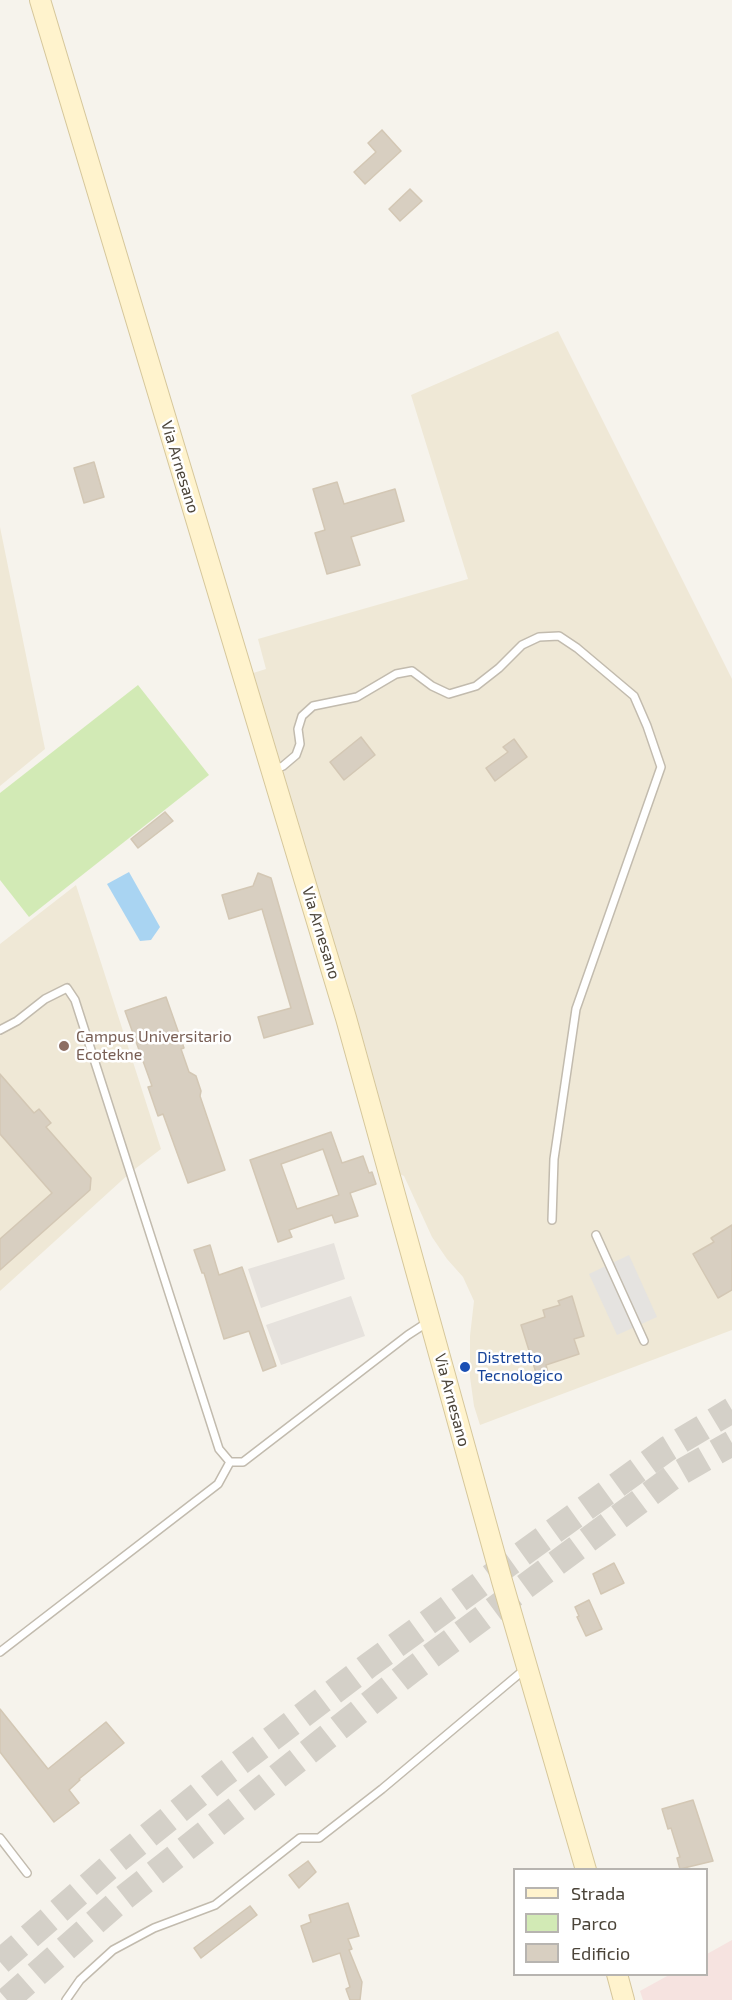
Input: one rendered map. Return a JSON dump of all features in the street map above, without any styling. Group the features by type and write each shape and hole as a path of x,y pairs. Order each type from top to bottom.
{"main road":[{"name":"Via Arnesano","path":"39,0 346,1018 527,1668 586,1868"},
{"path":"618,1976 624,2000"}],"lane":[{"path":"272,771 283,766 296,755 300,744 298,729 302,716 313,706 357,697 396,674 412,671 432,686 449,694 476,686 499,668 522,645 539,637 559,636 578,648 634,696 661,767 576,1009 554,1159 552,1220"},
{"path":"0,1030 17,1021 45,999 67,988 75,1000 219,1449 230,1462 243,1462 430,1320"},
{"path":"596,1235 644,1341"},
{"path":"0,1652 218,1484 230,1462"},
{"path":"66,2000 80,1980 113,1950 154,1928 215,1905 300,1838 319,1838 382,1789 527,1668"},
{"path":"0,1838 27,1873"}],"shaded area":[{"path":"558,331 732,679 732,1330 480,1425 474,1406 470,1377 470,1336 474,1301 463,1277 432,1237 404,1176 395,1172 281,774 285,770 280,761 274,760 250,674 266,669 258,639 468,579 411,395"},
{"path":"0,527 45,749 0,786"},
{"name":"Campus Universitario Ecotekne","path":"76,885 161,1149 131,1172 0,1291 0,944"},
{"path":"334,1243 345,1279 261,1308 248,1269"},
{"path":"629,1255 657,1317 617,1335 589,1274"},
{"path":"351,1296 365,1336 281,1365 266,1325"},
{"path":"732,1940 732,2000 643,2000 640,1991 667,1976 708,1976 708,1953"}],"green space":[{"path":"138,685 209,775 29,917 0,880 0,793"}],"water":[{"path":"129,872 160,927 151,940 140,941 107,884"}],"building":[{"path":"382,130 401,151 365,184 354,172 376,152 368,143"},
{"path":"410,189 422,201 400,221 389,209"},
{"path":"94,462 104,497 84,503 74,468"},
{"path":"337,482 344,504 395,489 404,521 351,537 360,565 327,574 315,533 325,530 313,489"},
{"path":"361,737 375,755 344,780 330,762"},
{"path":"514,739 527,757 495,781 486,768 508,752 503,747"},
{"path":"165,812 173,821 138,848 131,839"},
{"path":"258,873 271,878 313,1024 264,1038 258,1017 291,1008 262,909 229,919 222,895 253,886"},
{"path":"166,997 184,1048 181,1049 189,1072 196,1076 201,1091 200,1096 225,1170 188,1183 163,1114 158,1116 148,1087 152,1086 125,1011"},
{"path":"0,1074 34,1113 39,1109 51,1123 46,1127 91,1178 90,1190 0,1270 0,1239 52,1193 0,1134"},
{"path":"331,1132 342,1163 363,1156 376,1184 350,1193 358,1216 335,1223 332,1215 289,1230 292,1237 278,1242 250,1160","holes":["323,1149 339,1195 297,1209 281,1164"]},
{"path":"732,1225 732,1290 718,1298 693,1254 714,1242 711,1238"},
{"path":"210,1245 219,1275 242,1267 276,1366 263,1371 249,1331 224,1339 204,1273 202,1273 194,1250"},
{"path":"572,1296 584,1336 574,1339 579,1354 546,1365 548,1373 537,1376 521,1325 545,1317 543,1310 560,1305 558,1301"},
{"path":"614,1563 624,1583 601,1594 593,1574"},
{"path":"589,1600 602,1629 586,1636 575,1607"},
{"path":"0,1709 48,1769 106,1722 124,1743 79,1779 69,1790 79,1803 54,1822 0,1752"},
{"path":"693,1800 713,1861 680,1868 677,1858 680,1857 662,1809"},
{"path":"308,1861 316,1872 299,1888 289,1875"},
{"path":"348,1903 359,1936 348,1939 352,1949 349,1950 362,1982 360,2000 350,2000 346,1989 350,1987 340,1953 313,1962 301,1926 311,1922 309,1915"},
{"path":"250,1906 257,1915 201,1958 194,1948"}],"tunnel":[{"path":"0,1962 114,1863 222,1776 369,1665 667,1449 732,1410"},
{"path":"7,2000 117,1903 412,1670 674,1476 732,1443"}],"place":[{"name":"Campus Universitario Ecotekne","path":"64,1046"},
{"name":"Distretto Tecnologico","path":"465,1367"}]}
